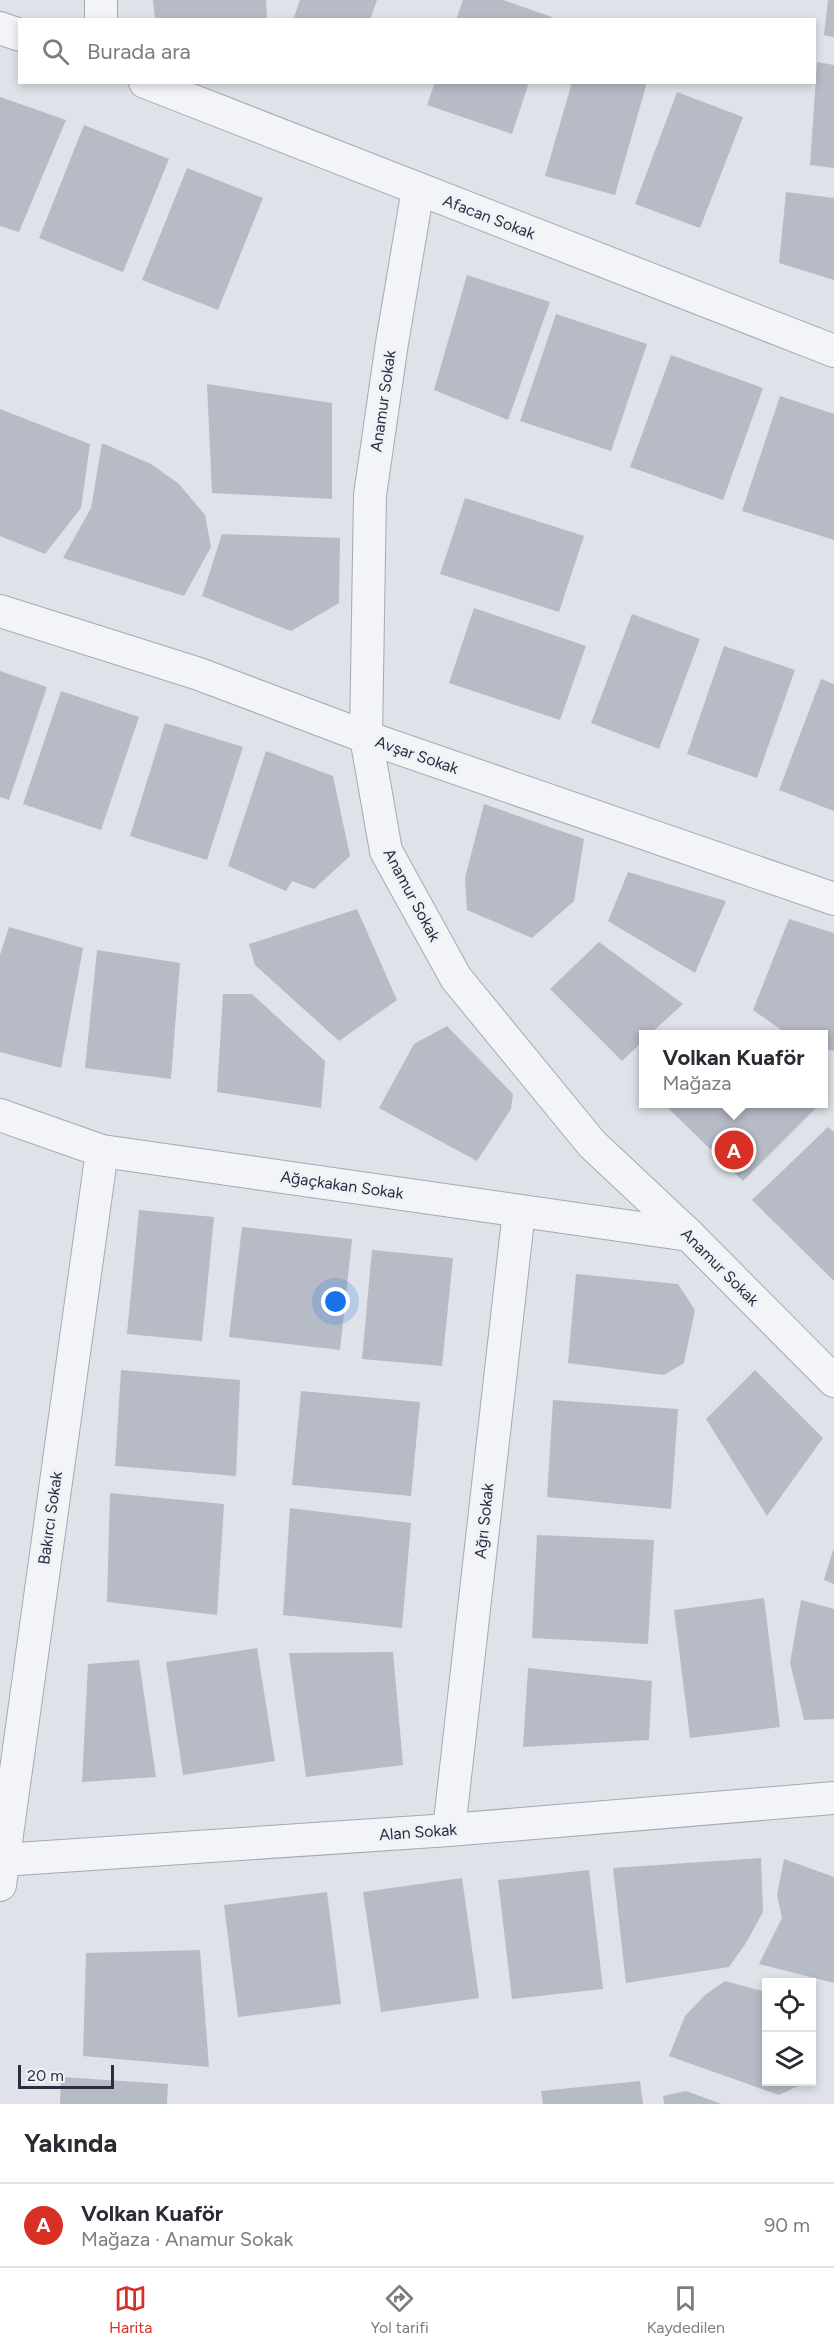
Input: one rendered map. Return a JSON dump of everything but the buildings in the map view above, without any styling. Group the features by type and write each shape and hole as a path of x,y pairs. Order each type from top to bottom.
{"street":[{"path":"100,0 101,18"},
{"path":"0,28 18,34"},
{"name":"Afacan Sokak","path":"150,84 834,351"},
{"name":"Anamur Sokak","path":"418,189 392,343 370,495 366,737 386,851 456,978 592,1144 689,1235 834,1381"},
{"name":"Avşar Sokak","path":"0,611 199,674 366,737 834,899"},
{"name":"Ağaçkakan Sokak","path":"0,1115 102,1151 689,1235"},
{"name":"Bakırcı Sokak","path":"1,1873 102,1151"},
{"name":"Ağrı Sokak","path":"449,1830 519,1211"},
{"name":"Alan Sokak","path":"1,1873 449,1830 834,1798"}],"place":[{"name":"Volkan Kuaför","path":"734,1150"}]}
